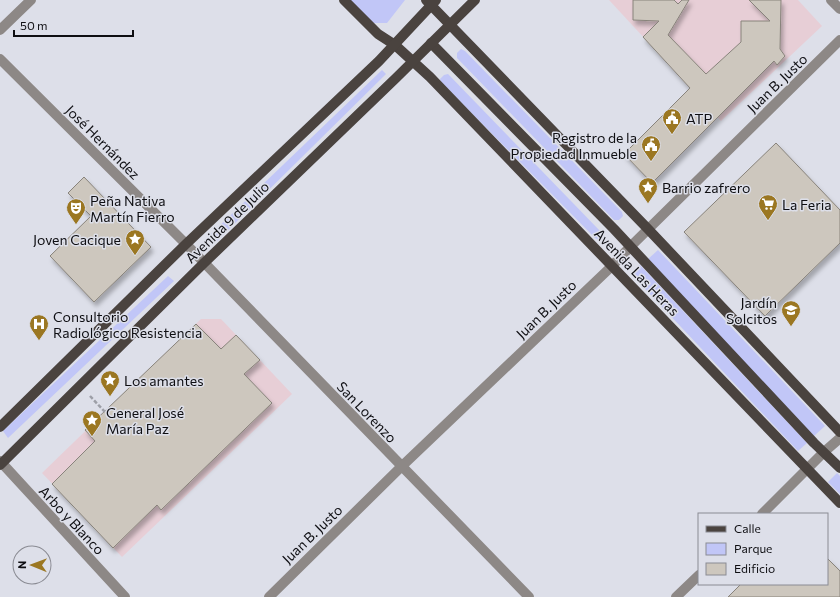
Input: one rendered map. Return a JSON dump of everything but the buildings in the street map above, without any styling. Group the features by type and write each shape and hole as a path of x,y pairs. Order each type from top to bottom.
{"main road":[{"name":"Avenida Las Heras","path":"344,0 378,34 395,45 413,61 840,503"},
{"name":"Avenida 9 de Julio","path":"1,463 204,263 475,0"},
{"name":"Avenida 9 de Julio","path":"0,427 186,244 395,45 431,2"},
{"path":"431,2 449,25 648,228 840,432"},
{"name":"Avenida Las Heras","path":"431,44 630,246 840,468"}],"street":[{"path":"0,30 31,0"},
{"path":"831,0 840,9"},
{"name":"Juan B. Justo","path":"269,597 401,467 612,266 648,228 840,40"},
{"name":"José Hernández","path":"0,59 186,244"},
{"name":"San Lorenzo","path":"186,244 401,467 529,597"},
{"path":"763,513 840,438"},
{"name":"Arbo y Blanco","path":"1,463 125,597"},
{"path":"676,597 698,576"}],"path":[{"path":"90,396 105,412"}],"shaded area":[{"path":"609,0 798,0 822,26 721,121"},
{"path":"201,319 221,319 292,394 122,557 42,473"}],"green space":[{"path":"350,0 405,0 387,23 372,23"},
{"path":"461,49 465,51 622,212 623,216 619,220 614,220 457,58 457,53"},
{"path":"382,70 386,74 216,242 210,235"},
{"path":"448,74 601,232 602,236 599,240 595,238 441,82 440,79 444,75"},
{"path":"658,250 825,426 814,436 647,260"},
{"path":"640,265 807,443 798,451 631,274"},
{"path":"168,276 174,281 8,438 3,431"},
{"path":"837,473 840,476 840,494 828,482"}],"place":[{"name":"ATP","path":"672,135"},
{"name":"Registro de la Propiedad Inmueble","path":"651,162"},
{"name":"Barrio zafrero","path":"648,204"},
{"name":"La Feria","path":"768,221"},
{"name":"Peña Nativa Martín Fierro","path":"76,225"},
{"name":"Joven Cacique","path":"135,256"},
{"name":"Jardín Solcitos","path":"791,327"},
{"name":"Consultorio Radiológico Resistencia","path":"39,341"},
{"name":"Los amantes","path":"110,397"},
{"name":"General José María Paz","path":"92,437"}]}
